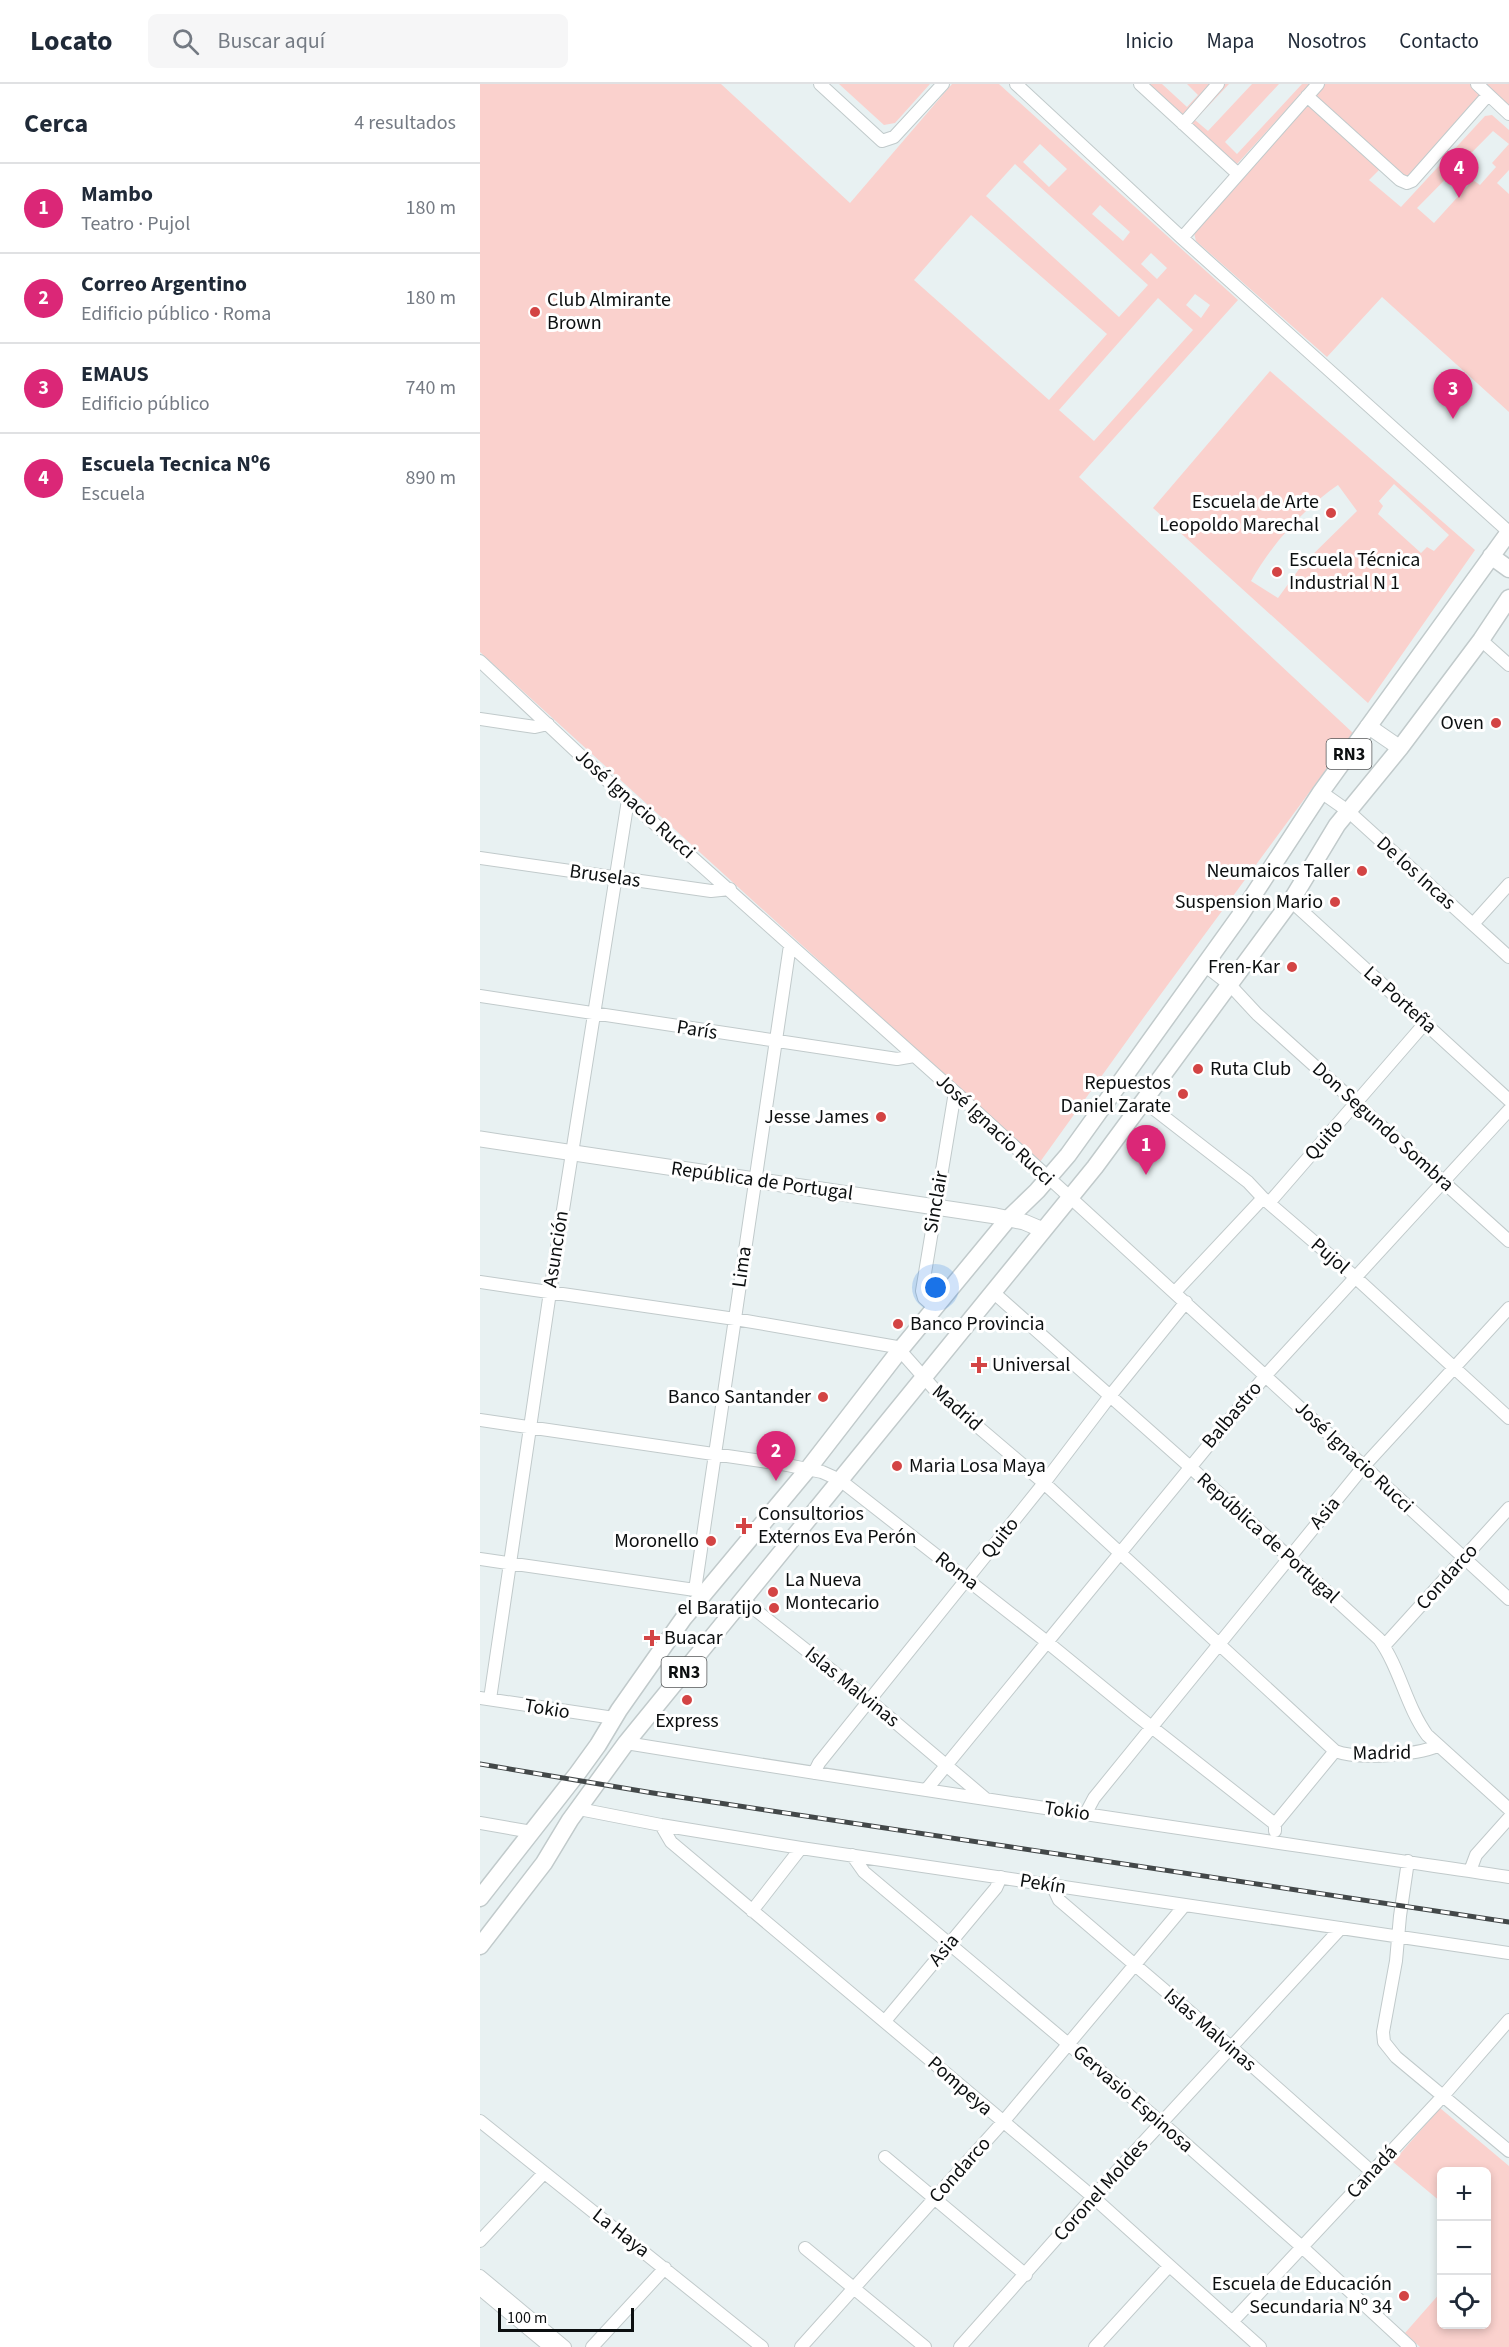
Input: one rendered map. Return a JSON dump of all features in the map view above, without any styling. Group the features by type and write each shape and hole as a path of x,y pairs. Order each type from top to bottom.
{"highway":[{"name":"RN3","path":"480,1898 598,1745 699,1593 808,1468 900,1350 1008,1219 1048,1179 1075,1145 1206,967 1322,792 1509,532"},
{"path":"1491,556 1509,569"},
{"name":"RN3","path":"480,1946 544,1863 626,1743 1043,1230 1071,1199 1145,1102 1291,901 1348,811 1400,748 1481,640 1509,598"}],"main road":[{"path":"1368,726 1400,748"},
{"name":"República de Portugal","path":"480,1139 935,1207 1008,1219 1035,1225 1043,1230"}],"street":[{"path":"820,84 882,141 894,138 943,84"},
{"path":"1016,84 1182,238 1509,532"},
{"path":"1140,84 1238,174"},
{"path":"1183,124 1218,84"},
{"path":"1182,238 1318,84"},
{"path":"1477,84 1509,114"},
{"path":"1307,96 1400,180 1407,183 1412,182 1488,95"},
{"path":"1481,640 1509,665"},
{"name":"José Ignacio Rucci","path":"480,661 628,800 955,1092 1509,1599"},
{"path":"480,719 535,727 548,724"},
{"name":"De los Incas","path":"1322,792 1348,811 1509,957"},
{"name":"Asunción","path":"485,1699 511,1563 571,1153 628,800"},
{"name":"Bruselas","path":"480,858 711,891 730,889"},
{"path":"1473,924 1509,884"},
{"name":"La Porteña","path":"1291,901 1509,1100"},
{"name":"Lima","path":"699,1593 715,1455 790,945"},
{"name":"Don Segundo Sombra","path":"1206,967 1230,986 1257,1014 1444,1180 1509,1241"},
{"name":"París","path":"480,996 897,1059 914,1056"},
{"name":"Quito","path":"1174,1292 1266,1200 1426,1023"},
{"name":"Sinclair","path":"935,1308 924,1299 922,1291 955,1092"},
{"name":"Pujol","path":"1145,1102 1248,1182 1509,1418"},
{"name":"Balbastro","path":"926,1790 1189,1466 1266,1375 1509,1110"},
{"path":"480,1282 735,1319 890,1345 900,1350"},
{"name":"República de Portugal","path":"993,1292 1289,1556 1384,1646 1419,1723 1438,1746 1509,1809"},
{"name":"Quito","path":"813,1773 1186,1302"},
{"name":"Asia","path":"1086,1813 1094,1798 1364,1466 1509,1308"},
{"name":"Madrid","path":"900,1350 922,1378 1044,1483 1335,1752 1349,1755 1413,1753 1438,1746"},
{"name":"Roma","path":"480,1420 808,1468 840,1480 1275,1824"},
{"name":"Condarco","path":"1384,1646 1509,1508"},
{"path":"480,1559 699,1593"},
{"name":"Islas Malvinas","path":"743,1600 869,1700 986,1799"},
{"name":"Tokio","path":"485,1699 614,1718"},
{"name":"Tokio","path":"626,1743 813,1773 1509,1876"},
{"path":"1274,1842 1275,1824 1335,1752"},
{"name":"Pekín","path":"579,1809 801,1848 1509,1953"},
{"path":"1470,1871 1473,1860 1509,1818"},
{"path":"480,1823 532,1832"},
{"name":"Pompeya","path":"661,1825 671,1842 1093,2197 1260,2347"},
{"path":"752,1911 801,1848"},
{"name":"Gervasio Espinosa","path":"852,1855 864,1872 1162,2123 1302,2247 1410,2347"},
{"path":"1408,1861 1396,1961 1383,2032 1384,2042 1396,2057 1509,2151"},
{"name":"Asia","path":"885,2021 996,1888 1001,1877"},
{"name":"Islas Malvinas","path":"1052,1885 1059,1900 1231,2047 1372,2172"},
{"name":"Condarco","path":"801,2347 1003,2122 1184,1906"},
{"name":"Coronel Moldes","path":"960,2347 1093,2197 1341,1928"},
{"name":"Canadá","path":"1232,2322 1443,2096 1509,2020"},
{"name":"La Haya","path":"480,2121 762,2347"},
{"path":"885,2157 1026,2275"},
{"path":"480,2241 544,2173"},
{"path":"805,2248 925,2347"},
{"path":"1114,2347 1099,2342 1169,2266"},
{"path":"592,2347 665,2268"},
{"path":"480,2276 565,2347"},
{"path":"480,2289 550,2347"}],"shaded area":[{"path":"480,84 721,84 850,203 952,84 999,84 1238,300 1079,477 1353,733 1040,1162 480,652","holes":["1040,144 1067,169 1049,187 1023,162","1015,164 1148,285 1119,317 986,196","1100,205 1130,232 1123,241 1092,214","971,215 1107,334 1049,400 914,280","1151,253 1167,268 1157,279 1141,264","1195,294 1210,305 1201,318 1186,305","1158,298 1193,330 1094,441 1059,410"]},
{"path":"839,84 930,84 895,123 884,125"},
{"path":"1149,84 1162,84 1187,107 1198,95 1187,84 1229,84 1195,120 1208,131 1252,84 1279,84 1225,142 1237,154 1302,84 1509,84 1509,106 1489,90 1407,178 1400,176 1306,88 1237,164"},
{"path":"1306,105 1310,106 1379,170 1369,180 1401,207 1485,116 1492,115 1509,130 1509,144 1509,170 1497,183 1509,194 1509,412 1382,297 1327,357 1196,241 1194,233","holes":["1493,131 1509,144 1492,163 1496,167 1480,185 1473,180 1434,223 1417,208"]},
{"path":"1270,371 1475,550 1368,703 1153,508","holes":["1394,484 1449,535 1434,551 1427,547 1421,553 1378,514 1383,506 1379,501","1338,485 1357,511 1302,565 1278,598 1251,581 1268,554 1289,528 1325,494"]},
{"path":"1440,2108 1509,2166 1509,2347 1420,2347 1405,2333 1437,2297 1437,2329 1491,2329 1491,2167 1437,2167 1437,2199 1393,2162"}],"railway":[{"path":"480,1764 653,1793 1509,1922"}],"place":[{"name":"Escuela Tecnica Nº6","path":"1459,198"},
{"name":"Club Almirante Brown","path":"535,312"},
{"name":"EMAUS","path":"1453,419"},
{"name":"Escuela de Arte Leopoldo Marechal","path":"1331,513"},
{"name":"Escuela Técnica Industrial N 1","path":"1277,572"},
{"name":"Oven","path":"1496,723"},
{"name":"Neumaicos Taller","path":"1362,871"},
{"name":"Suspension Mario","path":"1335,902"},
{"name":"Fren-Kar","path":"1292,967"},
{"name":"Ruta Club","path":"1198,1069"},
{"name":"Repuestos Daniel Zarate","path":"1183,1094"},
{"name":"Jesse James","path":"881,1117"},
{"name":"Mambo","path":"1146,1175"},
{"name":"Banco Provincia","path":"898,1324"},
{"name":"Universal","path":"979,1365"},
{"name":"Banco Santander","path":"823,1397"},
{"name":"Maria Losa Maya","path":"897,1466"},
{"name":"Correo Argentino","path":"776,1481"},
{"name":"Consultorios Externos Eva Perón","path":"744,1526"},
{"name":"Moronello","path":"711,1541"},
{"name":"La Nueva Montecario","path":"773,1592"},
{"name":"el Baratijo","path":"774,1608"},
{"name":"Buacar","path":"652,1638"},
{"name":"Express","path":"687,1700"},
{"name":"Escuela de Educación Secundaria Nº 34","path":"1404,2296"}]}
